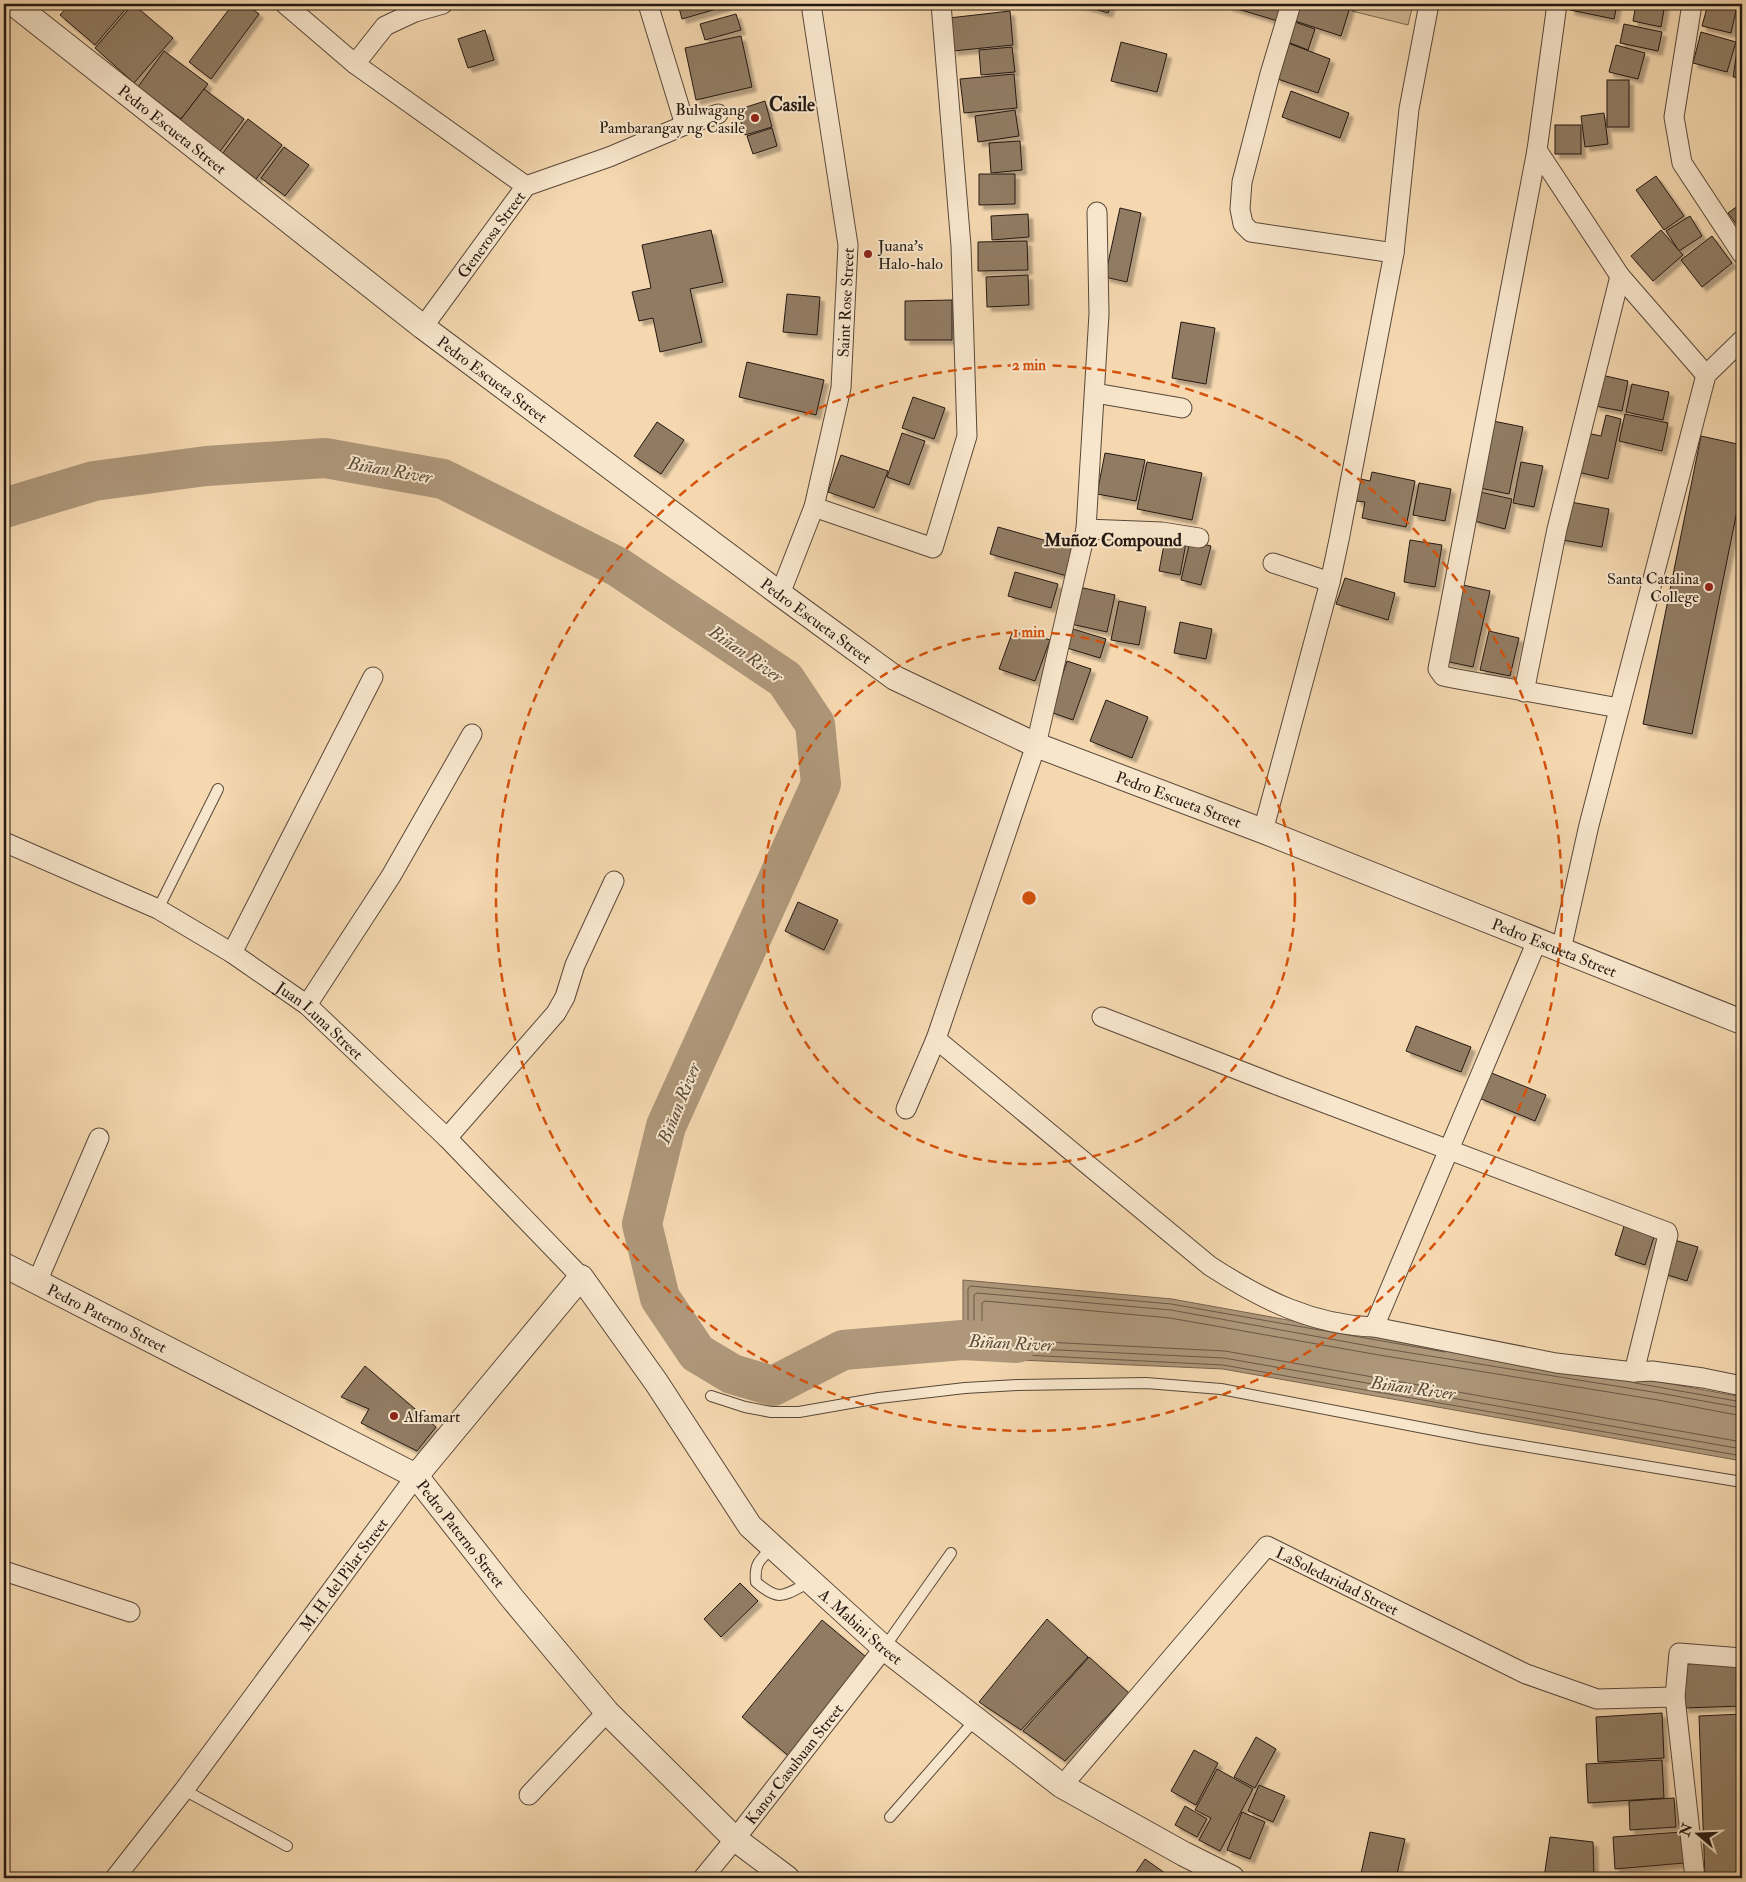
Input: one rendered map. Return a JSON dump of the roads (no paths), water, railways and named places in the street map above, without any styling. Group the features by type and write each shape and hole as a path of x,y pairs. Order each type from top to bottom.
{"street":[{"name":"Pedro Escueta Street","path":"14,4 423,327 895,678 1036,745 1263,831 1742,1022"},
{"path":"286,4 355,64 526,186"},
{"path":"355,64 385,26 415,12 443,4"},
{"path":"648,4 685,124"},
{"name":"Saint Rose Street","path":"780,594 814,507 842,388 848,245 811,4"},
{"path":"814,507 933,548 967,436 961,246 941,4"},
{"path":"1291,4 1270,74 1242,182 1240,209 1242,224 1251,232 1394,253"},
{"path":"1263,831 1330,582 1394,253 1409,109 1429,4"},
{"path":"1558,4 1537,150 1438,669 1443,676 1619,708"},
{"path":"1692,4 1674,117 1682,163 1742,254"},
{"name":"Generosa Street","path":"423,327 526,186 609,157 685,124 718,114"},
{"path":"1537,150 1620,276 1706,375"},
{"path":"906,1109 936,1039 1036,745 1086,529 1099,314 1097,212"},
{"path":"1524,692 1557,530 1620,276"},
{"path":"1561,950 1619,708 1706,375 1742,340"},
{"path":"1095,393 1182,408"},
{"path":"1086,529 1162,532 1199,538"},
{"path":"1273,562 1330,582"},
{"path":"232,953 373,678"},
{"path":"307,1005 391,876 472,734"},
{"name":"Juan Luna Street","path":"4,842 158,909 232,953 307,1005 447,1138 581,1277"},
{"path":"447,1138 556,1013 565,998 575,965 614,881"},
{"path":"1374,1327 1537,941"},
{"path":"1102,1017 1668,1233 1634,1372"},
{"path":"936,1039 1210,1266 1248,1290 1284,1307 1326,1321 1349,1326 1374,1327 1556,1363 1678,1375 1742,1386"},
{"path":"37,1282 99,1138"},
{"name":"Pedro Paterno Street","path":"4,1265 416,1476 512,1598 607,1712 736,1839 787,1878"},
{"name":"M. H. del Pilar Street","path":"116,1878 184,1790 416,1476 581,1277"},
{"name":"A. Mabini Street","path":"581,1277 656,1382 750,1526 884,1648 1062,1786 1184,1854 1232,1878"},
{"name":"LaSoledaridad Street","path":"1062,1786 1267,1546 1526,1674 1597,1699 1675,1698"},
{"path":"4,1571 130,1612"},
{"name":"Kanor Casubuan Street","path":"703,1878 736,1839 884,1648"},
{"path":"1695,1878 1675,1698 1679,1652 1742,1658"},
{"path":"528,1795 607,1712"}],"lane":[{"path":"158,909 218,789"},
{"path":"711,1396 772,1412 800,1412 879,1398 965,1388 1017,1385 1146,1383 1221,1389 1481,1440 1742,1482"},
{"path":"773,1547 758,1562 755,1570 756,1582 768,1593 782,1596 811,1582"},
{"path":"884,1648 951,1553"},
{"path":"890,1818 975,1720"},
{"path":"184,1790 286,1846"}],"water":[{"path":"963,1280 1172,1299 1382,1337 1742,1397 1742,1461 1223,1369 951,1357 963,1340"}],"waterway":[{"name":"Biñan River","path":"4,508 94,481 206,466 325,458 443,479 618,567 785,679 815,724 821,784 666,1126 642,1224 660,1298 697,1353 732,1374 773,1386 843,1350 963,1340 1017,1343"}],"place":[{"name":"Bulwagang Pambarangay ng Casile","path":"755,118"},
{"name":"Juana's Halo-halo","path":"868,254"},
{"name":"Santa Catalina College","path":"1709,587"},
{"name":"Alfamart","path":"394,1416"}],"district":[{"name":"Casile","path":"792,104"},
{"name":"Muñoz Compound","path":"1113,540"}]}
